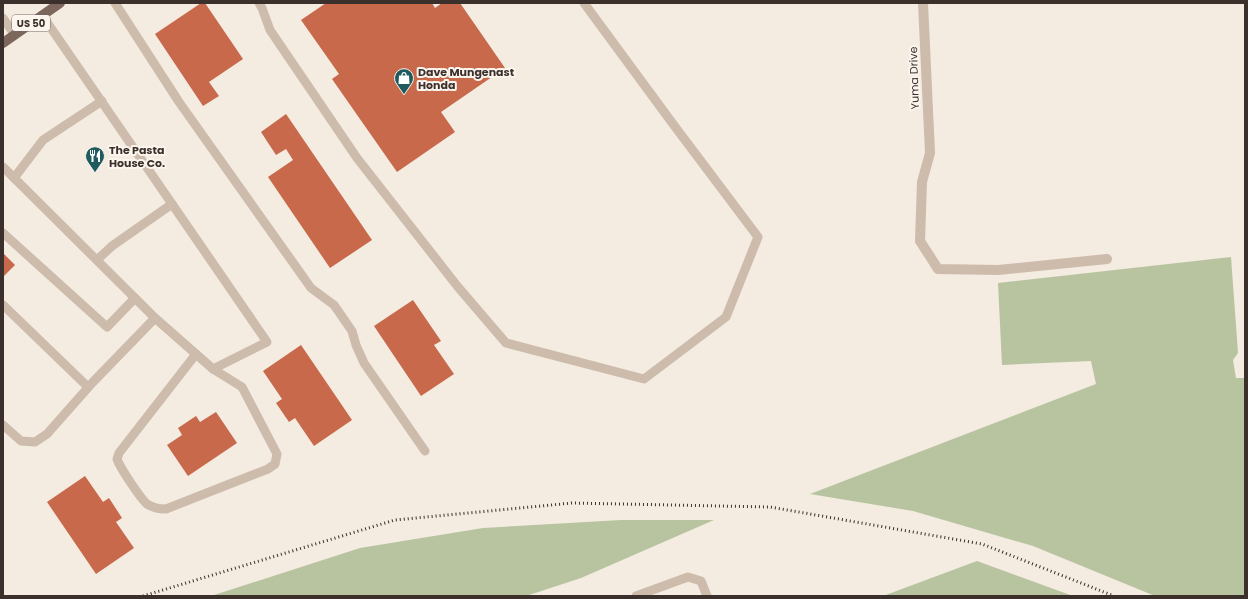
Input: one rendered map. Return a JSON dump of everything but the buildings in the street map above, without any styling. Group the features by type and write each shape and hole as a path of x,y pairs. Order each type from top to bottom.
{"main road":[{"name":"US 50","path":"3,43 60,3"}],"street":[{"name":"Yuma Drive","path":"924,3 930,153 922,182 920,241 938,269 998,270 1107,260"}],"lane":[{"path":"114,3 179,102 311,288 334,305 352,331 364,363 425,451"},
{"path":"264,5 270,30 357,158 458,286 506,343 644,379 726,317 758,237 584,3"},
{"path":"42,15 267,342 213,369"},
{"path":"3,18 14,34"},
{"path":"14,178 43,140 102,101"},
{"path":"3,167 155,318 196,354 213,369 242,387 277,454 275,464 268,469 166,509 157,509 146,503 120,467 117,459 119,453 196,354"},
{"path":"97,260 112,246 172,204"},
{"path":"3,233 107,327 136,298"},
{"path":"3,305 88,387"},
{"path":"3,425 21,441 35,442 47,434 88,387 155,318"},
{"path":"636,596 688,577 701,581 707,596"}],"green space":[{"path":"1231,257 1238,353 1233,360 1236,378 1245,378 1245,596 1155,596 1033,546 913,511 810,494 1096,384 1091,361 1002,365 998,283"},
{"path":"621,520 714,520 581,578 526,596 211,596 360,548 483,528"},
{"path":"977,561 1073,596 883,596"}],"railway":[{"path":"143,596 395,520 572,503 770,507 982,544 1114,596"}],"place":[{"name":"Dave Mungenast Honda","path":"404,95"},
{"name":"The Pasta House Co.","path":"95,173"}]}
